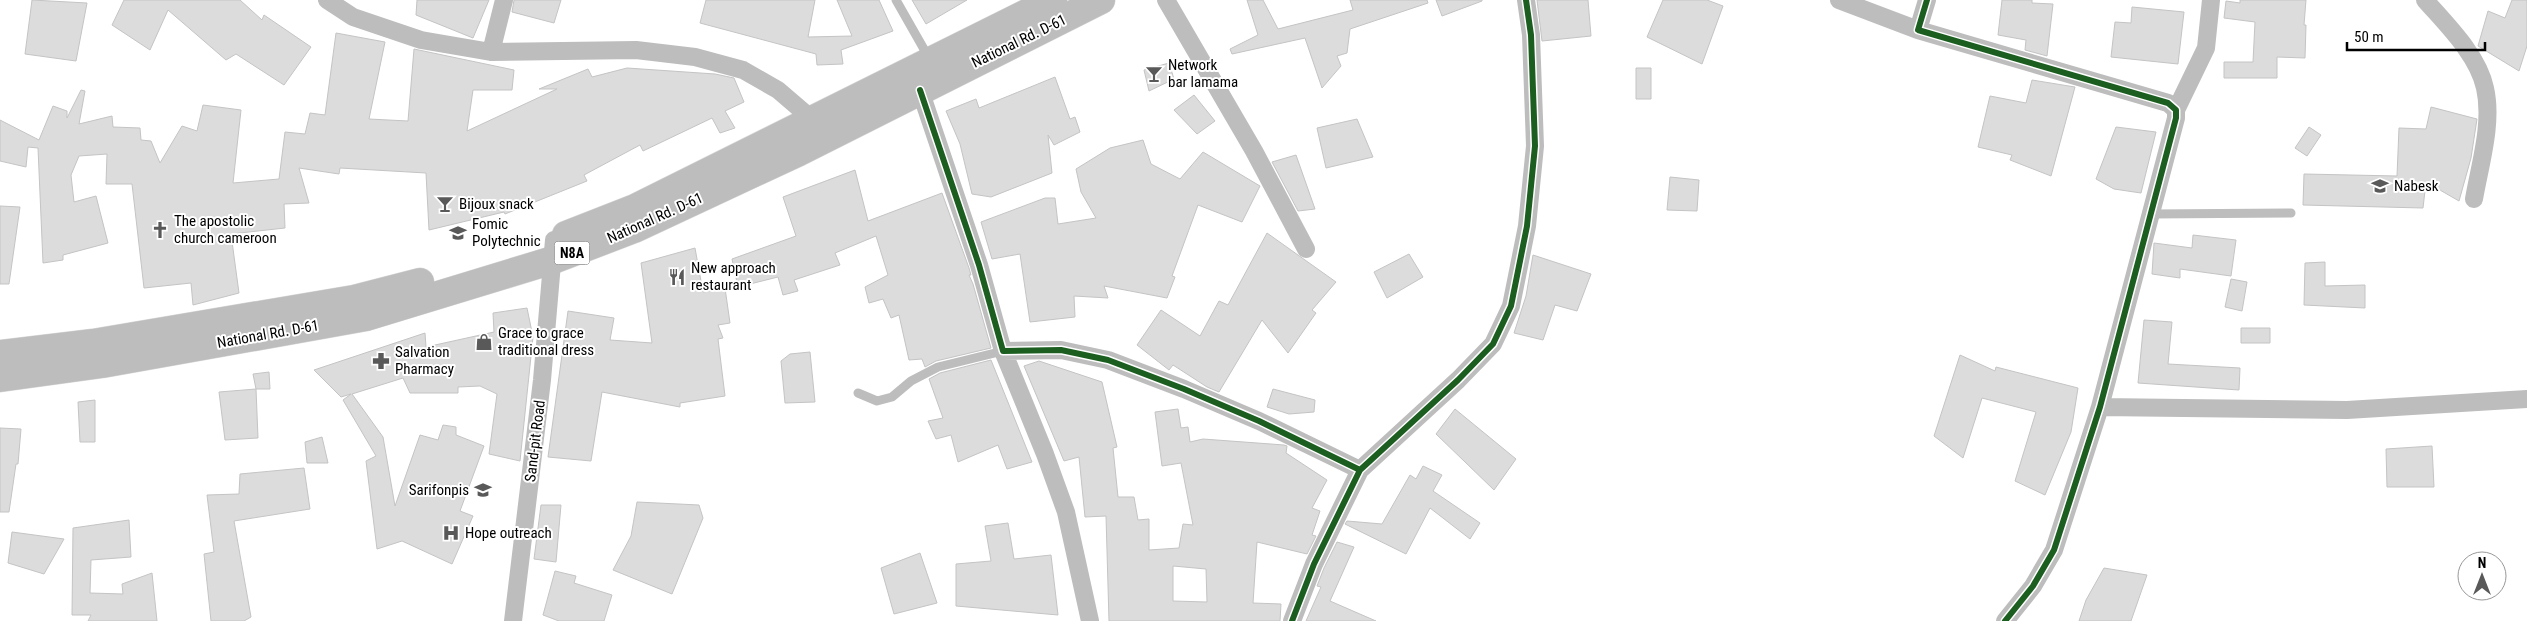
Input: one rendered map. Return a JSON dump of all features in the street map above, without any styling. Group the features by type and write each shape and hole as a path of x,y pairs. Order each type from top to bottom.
{"highway":[{"name":"National Rd. D-61","path":"0,378 102,364 366,317 554,250 1053,0"},
{"name":"National Rd. D-61","path":"0,354 93,343 354,299 634,230 799,152 1101,0"}],"street":[{"path":"327,0 353,17 420,40 490,52 636,50 695,57 743,70 778,90 813,120"},
{"path":"490,52 504,0"},
{"path":"1166,0 1254,151 1306,249"},
{"path":"1292,621 1314,564 1360,470 1458,380 1493,344 1511,306 1527,226 1535,146 1531,35 1526,0"},
{"path":"1839,0 1918,30 2168,103 2176,110"},
{"path":"1918,30 1927,0"},
{"path":"2005,621 2033,586 2054,550 2100,407 2152,214 2176,118 2176,110 2206,48 2211,0"},
{"path":"2425,0 2449,28 2477,66 2485,88 2488,114 2474,199"},
{"path":"920,90 976,256 1003,351 1027,414 1046,454 1066,512 1090,621"},
{"name":"Sand-pit Road","path":"514,621 542,380 554,250"},
{"path":"1003,351 1061,350 1108,360 1250,417 1360,470"},
{"path":"2100,407 2347,410 2527,399"}],"lane":[{"path":"896,0 930,61"},
{"path":"2152,214 2291,213"},
{"path":"858,394 877,401 892,397 911,381 938,367 1003,351"}],"building":[{"path":"32,0 87,3 76,61 25,54"},
{"path":"124,0 240,0 262,20 264,15 311,47 284,85 236,54 226,60 168,10 150,50 112,25"},
{"path":"417,0 489,0 473,38 416,15"},
{"path":"514,0 561,0 554,23 512,12"},
{"path":"706,0 815,0 808,37 852,36 837,0 879,0 893,31 841,50 843,64 817,65 816,54 700,23"},
{"path":"912,0 967,0 926,24"},
{"path":"1247,0 1263,0 1278,29 1353,10 1350,0 1427,0 1428,3 1350,29 1347,53 1337,56 1341,66 1322,88 1305,38 1232,54 1230,49 1258,35"},
{"path":"1436,0 1482,0 1482,1 1442,16"},
{"path":"1537,0 1588,0 1591,36 1542,41"},
{"path":"1663,0 1707,0 1723,6 1702,64 1647,37"},
{"path":"2002,0 2032,0 2032,3 2053,4 2047,56 2025,50 2026,40 1998,35"},
{"path":"2240,0 2306,0 2304,25 2306,25 2305,58 2277,57 2277,78 2224,78 2224,62 2253,62 2255,22 2224,18 2226,1 2240,3"},
{"path":"2512,0 2527,0 2527,46 2519,71 2478,46 2488,11 2505,18"},
{"path":"2132,7 2184,12 2178,64 2111,57 2115,22 2131,23"},
{"path":"336,33 385,42 369,119 408,121 414,49 514,70 512,90 473,90 467,131 557,89 539,89 588,69 592,77 627,68 715,74 734,78 744,102 725,111 735,128 720,133 712,118 643,151 640,145 584,175 587,181 505,214 504,212 429,230 426,173 340,168 339,174 299,168 309,203 284,204 285,228 231,234 239,293 193,305 191,283 144,288 132,184 106,184 107,154 79,156 71,175 74,202 96,196 108,243 63,255 63,260 43,263 38,148 28,147 26,167 0,161 0,120 39,140 53,106 67,111 67,118 81,90 85,91 79,124 112,116 113,127 140,128 141,140 151,141 160,163 182,126 197,131 203,105 241,110 233,183 279,179 285,132 305,134 310,113 325,115"},
{"path":"1169,63 1174,79 1149,91 1144,70"},
{"path":"1636,68 1651,68 1651,99 1636,99"},
{"path":"1055,77 1070,119 1075,117 1080,132 1054,145 1048,135 1052,173 991,197 972,194 960,144 946,111 976,99 979,108"},
{"path":"2032,80 2075,87 2051,176 2010,160 2012,155 1978,147 1990,96 2026,103"},
{"path":"1194,95 1215,121 1197,134 1174,110"},
{"path":"2431,107 2477,119 2471,158 2459,201 2426,182 2423,208 2303,205 2304,174 2397,176 2399,128 2426,129"},
{"path":"1357,119 1373,157 1326,168 1317,128"},
{"path":"2116,127 2156,132 2141,193 2114,189 2096,179"},
{"path":"2309,127 2321,135 2307,156 2295,148"},
{"path":"1143,140 1151,164 1180,179 1203,152 1260,186 1242,222 1198,205 1172,276 1175,277 1167,298 1104,286 1108,298 1074,296 1075,317 1030,322 1020,254 992,259 981,222 1045,198 1055,198 1058,224 1096,218 1081,192 1076,169 1110,148"},
{"path":"1296,155 1315,209 1298,211 1272,162"},
{"path":"855,170 868,221 942,193 969,268 971,275 969,275 991,348 936,361 925,367 922,359 909,360 899,315 891,318 883,299 869,303 865,287 888,275 876,236 835,253 840,265 794,280 798,291 783,295 778,277 738,287 732,259 796,236 783,197"},
{"path":"1670,177 1699,180 1697,211 1667,210"},
{"path":"0,206 20,207 9,284 0,284"},
{"path":"1267,233 1336,282 1312,310 1316,313 1288,353 1262,320 1219,392 1207,387 1173,365 1169,370 1137,345 1161,310 1200,336 1219,301 1228,305"},
{"path":"2193,235 2236,240 2231,276 2180,269 2180,278 2152,274 2154,243 2192,248"},
{"path":"695,248 703,292 725,288 730,323 718,325 723,338 718,339 725,396 680,403 680,407 602,392 591,461 548,457 568,311 614,318 610,340 652,343 641,263"},
{"path":"1409,254 1423,277 1387,298 1374,272"},
{"path":"1533,255 1591,274 1577,311 1555,305 1543,340 1514,333 1526,296"},
{"path":"2325,262 2325,286 2365,285 2365,308 2304,305 2305,263"},
{"path":"2231,279 2247,282 2242,311 2225,307"},
{"path":"527,308 533,337 520,461 489,454 497,394 480,386 458,387 458,393 410,393 403,378 352,394 383,437 395,506 420,435 438,440 443,425 456,427 456,435 484,446 460,511 473,516 452,564 402,541 377,549 366,461 376,456 343,400 351,394 341,397 314,370 425,333 426,347 494,332 493,313"},
{"path":"2144,320 2172,322 2168,364 2240,368 2239,390 2138,383"},
{"path":"2241,328 2270,328 2270,343 2241,343"},
{"path":"810,352 815,402 785,403 781,361 790,354"},
{"path":"1960,355 1995,371 1996,367 2078,388 2071,432 2045,495 2015,481 2036,412 1982,398 1963,458 1934,436"},
{"path":"991,360 1032,462 1007,469 998,445 958,462 951,435 936,439 928,421 943,418 929,379 940,373"},
{"path":"1039,361 1102,382 1117,447 1113,448 1118,497 1134,497 1138,520 1149,519 1149,550 1179,548 1183,524 1193,525 1181,463 1162,466 1155,412 1178,409 1181,428 1188,427 1190,442 1203,439 1287,446 1286,453 1327,480 1312,508 1320,511 1312,535 1316,536 1307,554 1257,542 1253,603 1281,604 1280,621 1109,621 1106,516 1085,517 1079,457 1064,461 1024,366","holes":["1173,566 1206,569 1207,602 1173,601"]},
{"path":"269,372 270,389 256,389 253,374"},
{"path":"256,389 258,438 225,440 219,392"},
{"path":"1273,389 1315,400 1314,412 1289,414 1267,407"},
{"path":"95,400 95,442 80,442 78,402"},
{"path":"1455,409 1516,459 1494,490 1436,434"},
{"path":"0,428 21,429 18,464 16,464 9,512 0,512"},
{"path":"322,437 328,463 307,463 305,442"},
{"path":"2432,446 2434,487 2387,487 2386,449"},
{"path":"1423,466 1442,475 1433,491 1480,523 1470,539 1430,508 1406,554 1345,524 1347,521 1382,524 1410,475 1416,479"},
{"path":"304,468 310,509 234,521 251,617 244,621 211,621 204,554 214,552 207,495 239,494 240,474"},
{"path":"637,502 699,505 703,518 672,594 613,570 631,536"},
{"path":"541,505 561,505 556,562 534,559"},
{"path":"129,520 131,557 91,560 90,593 123,594 122,584 152,573 157,621 88,621 91,615 72,615 73,528"},
{"path":"1008,523 1014,559 1051,555 1058,615 956,606 956,564 991,561 985,526"},
{"path":"12,532 64,539 44,574 8,563"},
{"path":"1337,542 1354,547 1330,601 1376,621 1306,621 1321,587 1317,586 1324,568"},
{"path":"920,553 937,603 894,614 881,568"},
{"path":"2104,568 2147,575 2131,621 2079,621 2086,600"},
{"path":"555,571 576,576 574,583 612,595 604,621 559,621 543,615"}],"cycle path":[{"path":"1292,621 1314,564 1360,470 1458,380 1493,344 1511,306 1527,226 1535,146 1531,35 1526,0"},
{"path":"1927,0 1918,30 2168,103 2176,110 2176,118 2100,407 2054,550 2033,586 2005,621"},
{"path":"920,90 979,265 1003,351 1061,350 1108,360 1184,389 1259,421 1360,470"}],"place":[{"name":"Network bar lamama","path":"1154,74"},
{"name":"Nabesk","path":"2380,186"},
{"name":"Bijoux snack","path":"445,204"},
{"name":"The apostolic church cameroon","path":"160,230"},
{"name":"Fomic Polytechnic","path":"458,233"},
{"name":"New approach restaurant","path":"677,277"},
{"name":"Grace to grace traditional dress","path":"484,342"},
{"name":"Salvation Pharmacy","path":"381,361"},
{"name":"Sarifonpis","path":"483,490"},
{"name":"Hope outreach","path":"451,533"}]}
